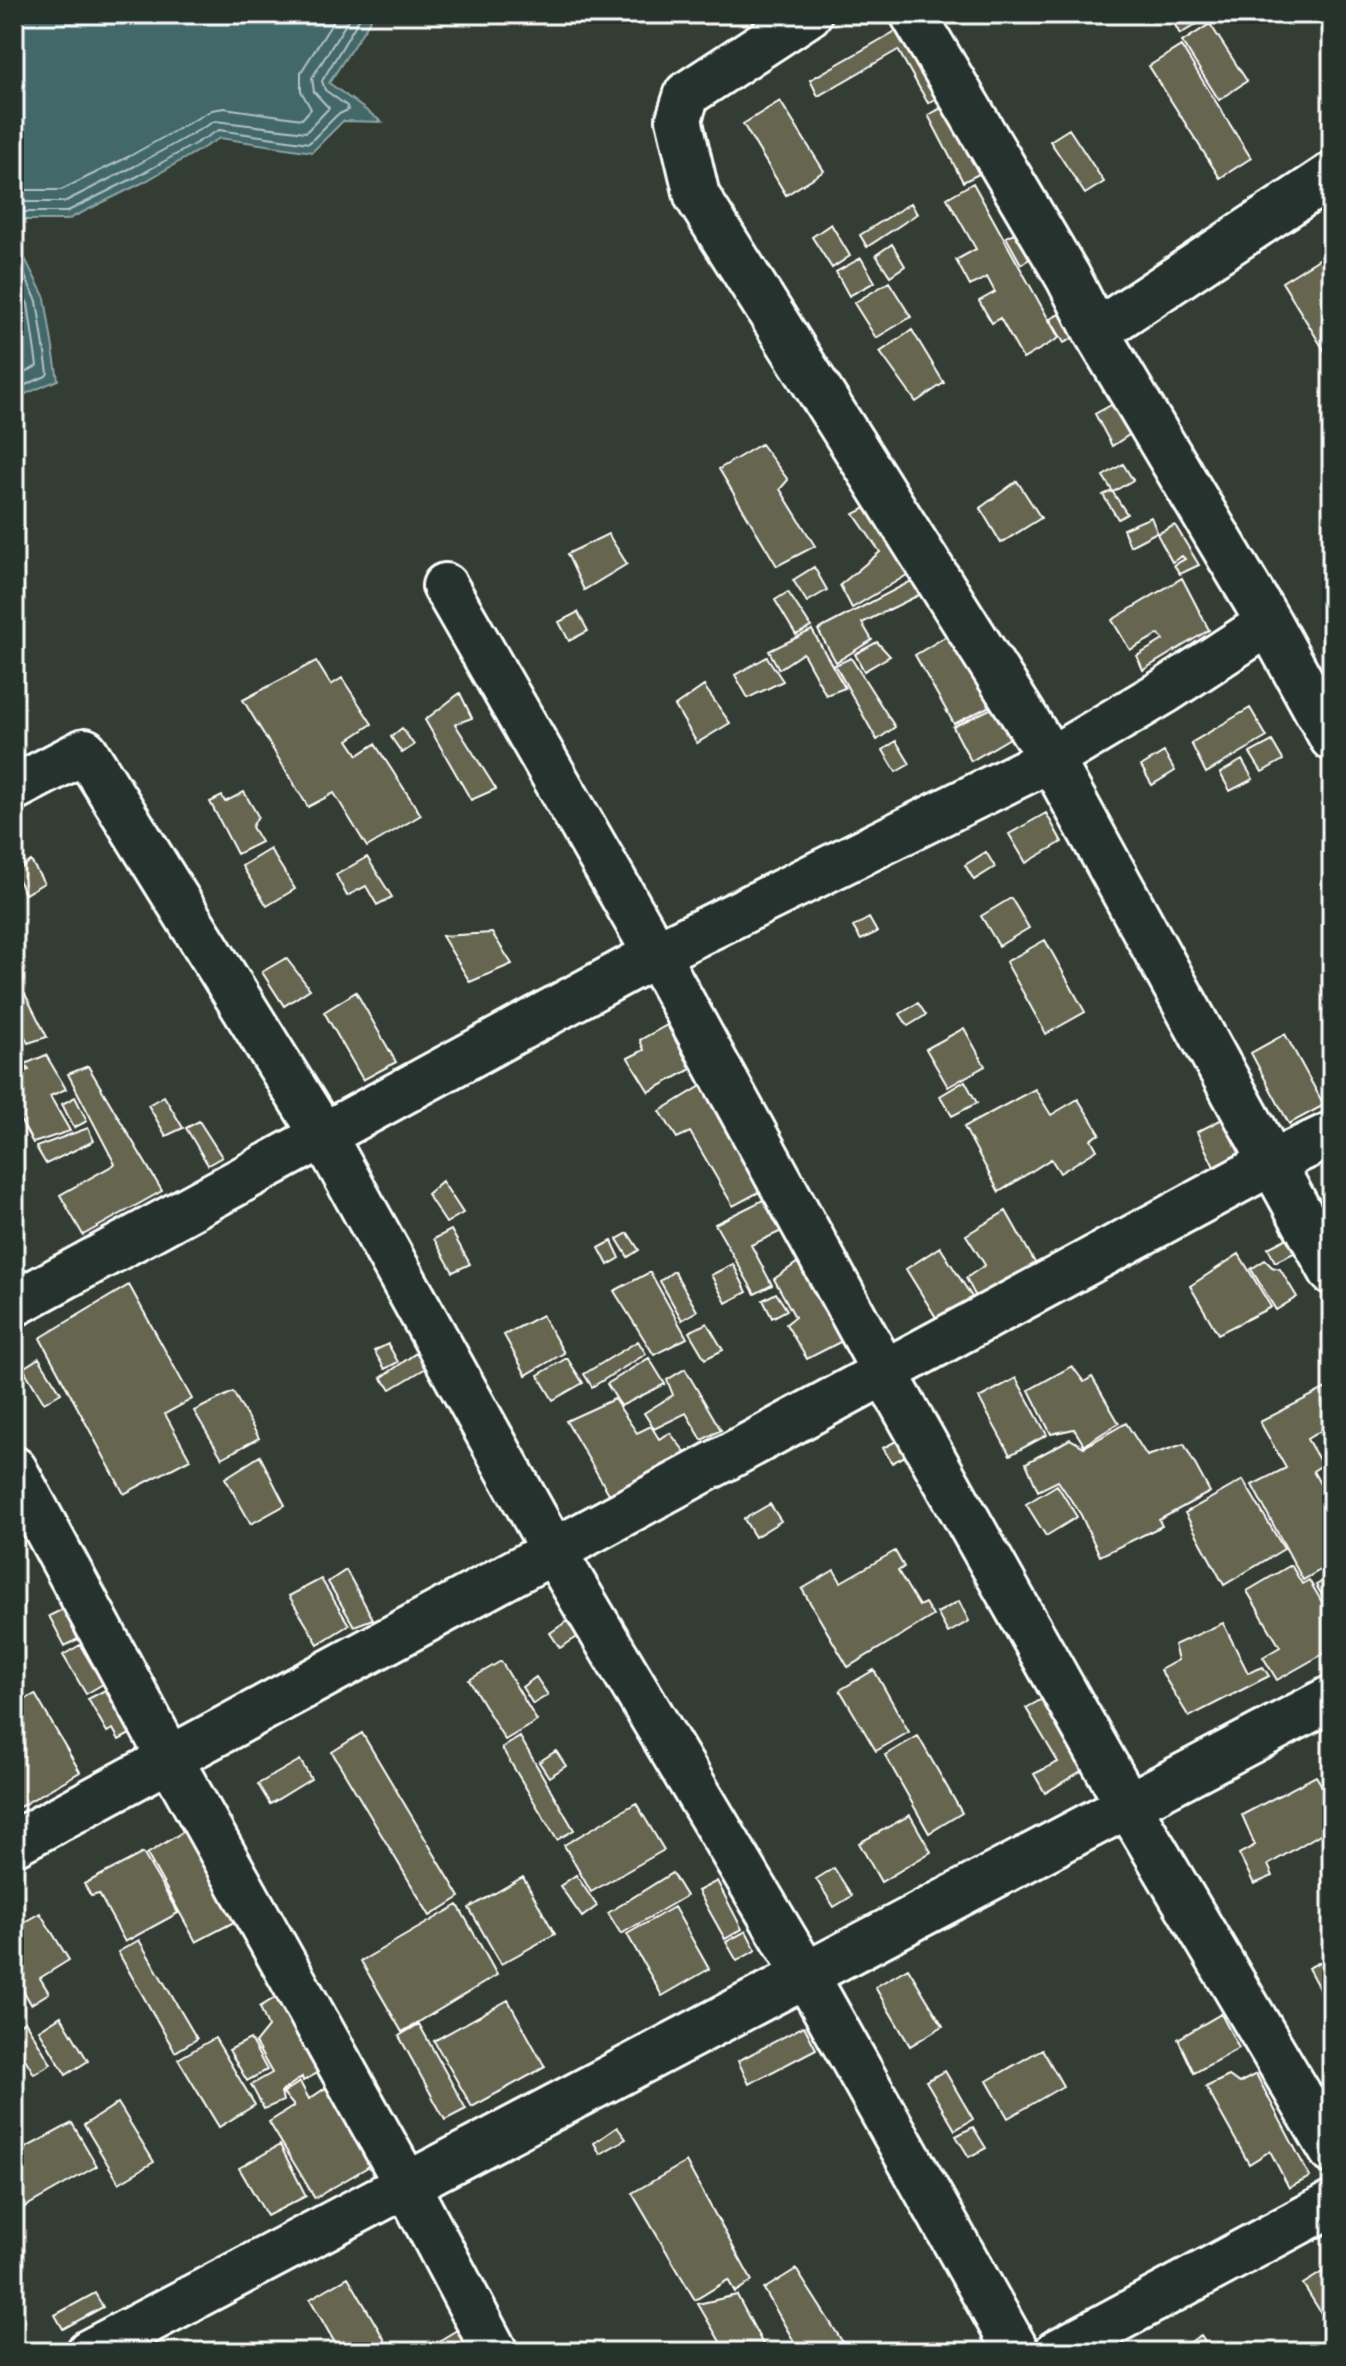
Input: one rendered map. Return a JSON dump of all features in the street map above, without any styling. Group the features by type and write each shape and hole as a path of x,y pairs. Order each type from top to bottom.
{"street":[{"path":"809,14 687,94 679,119 697,196 1051,759 1332,1272"},
{"path":"913,14 1068,277 1096,332 1328,720"},
{"path":"1096,332 1332,175"},
{"path":"445,586 656,954 885,1373 1128,1805 1332,2151"},
{"path":"14,1304 656,954 1051,759 1165,691 1269,623"},
{"path":"14,788 85,751 323,1135 554,1552 806,1975 1017,2352"},
{"path":"14,1843 1271,1163 1332,1134"},
{"path":"14,1469 170,1759 407,2185 495,2352"},
{"path":"89,2352 1332,1698"},
{"path":"1057,2352 1332,2204"}],"water":[{"path":"14,14 368,14 371,19 329,83 382,122 343,121 312,152 220,138 144,182 67,220 14,220"},
{"path":"14,237 45,298 58,380 14,399"}],"building":[{"path":"1169,14 1191,14 1197,24 1180,34"},
{"path":"908,24 946,92 928,103 898,50 818,96 810,80"},
{"path":"1210,24 1247,81 1219,100 1182,42"},
{"path":"1181,46 1251,158 1220,178 1149,66"},
{"path":"780,101 824,171 786,195 743,124"},
{"path":"945,106 979,174 963,182 928,115"},
{"path":"1069,129 1104,182 1085,194 1050,141"},
{"path":"973,183 1059,338 1023,359 1000,318 992,323 979,301 995,292 987,277 970,286 956,260 976,249 947,198"},
{"path":"911,203 917,214 867,247 860,235"},
{"path":"831,224 850,256 832,268 812,237"},
{"path":"1020,230 1036,255 1021,264 1006,237"},
{"path":"892,244 905,266 890,276 876,255"},
{"path":"1332,251 1332,363 1282,282"},
{"path":"861,258 875,282 849,296 836,272"},
{"path":"889,282 911,317 876,338 854,303"},
{"path":"1063,312 1076,336 1064,343 1050,319"},
{"path":"912,330 944,383 916,402 880,352"},
{"path":"1113,404 1132,433 1112,446 1095,414"},
{"path":"761,444 788,480 780,489 815,546 777,566 719,469"},
{"path":"1123,464 1133,480 1113,492 1103,476"},
{"path":"1017,481 1041,518 1001,543 980,508"},
{"path":"1112,491 1127,514 1118,519 1103,495"},
{"path":"875,503 912,572 852,608 840,585 880,552 854,514"},
{"path":"1151,517 1157,532 1130,546 1123,529"},
{"path":"1175,525 1199,565 1180,574 1174,565 1185,559 1182,556 1172,562 1157,534"},
{"path":"608,534 627,564 584,590 567,554"},
{"path":"814,567 827,590 807,602 793,580"},
{"path":"917,578 925,592 862,623 872,640 836,662 818,630"},
{"path":"1182,578 1209,630 1143,670 1137,656 1163,640 1159,634 1130,650 1112,620"},
{"path":"788,592 811,627 796,635 775,600"},
{"path":"578,612 588,631 569,641 559,622"},
{"path":"812,630 845,688 826,695 803,653 779,669 769,651"},
{"path":"952,633 992,705 954,724 915,655"},
{"path":"877,642 890,656 864,671 855,654"},
{"path":"767,657 783,681 748,698 735,675"},
{"path":"851,658 895,727 877,740 835,665"},
{"path":"316,661 331,685 342,678 372,724 348,740 358,755 375,744 421,815 367,847 334,793 308,807 243,700"},
{"path":"704,686 730,723 697,743 675,706"},
{"path":"460,693 472,718 455,724 496,789 471,800 425,720"},
{"path":"992,708 1010,738 971,761 953,727"},
{"path":"1250,708 1267,737 1206,773 1191,743"},
{"path":"402,728 414,745 402,753 391,737"},
{"path":"896,741 910,764 896,772 883,750"},
{"path":"1272,741 1283,760 1262,772 1250,753"},
{"path":"1164,752 1175,771 1152,785 1141,766"},
{"path":"1242,760 1253,779 1230,791 1220,773"},
{"path":"244,792 258,816 252,827 261,842 237,854 210,802 222,796 225,802"},
{"path":"1046,813 1062,842 1026,863 1009,834"},
{"path":"270,849 295,889 267,906 242,866"},
{"path":"986,852 995,867 974,880 965,865"},
{"path":"367,857 392,897 377,905 366,886 347,896 336,875"},
{"path":"31,861 44,883 25,894 14,872"},
{"path":"1011,898 1029,928 999,946 981,916"},
{"path":"869,918 877,932 861,940 853,927"},
{"path":"492,933 512,964 470,982 442,936"},
{"path":"1045,940 1085,1012 1046,1034 1006,962"},
{"path":"286,958 310,989 284,1006 262,972"},
{"path":"356,992 396,1062 363,1080 324,1012"},
{"path":"25,994 47,1037 28,1043 14,1015 14,1000"},
{"path":"918,1003 926,1015 908,1026 900,1014"},
{"path":"667,1025 691,1069 649,1092 628,1058 644,1050 640,1040"},
{"path":"964,1028 985,1066 948,1087 926,1049"},
{"path":"1285,1034 1324,1105 1289,1124 1251,1053"},
{"path":"46,1055 66,1089 50,1096 70,1131 33,1143 14,1109 14,1075 29,1070 25,1064"},
{"path":"88,1066 162,1191 83,1235 60,1195 115,1164 68,1074"},
{"path":"965,1081 977,1103 952,1116 940,1096"},
{"path":"703,1085 761,1191 733,1206 690,1132 677,1138 660,1111"},
{"path":"1035,1089 1051,1115 1078,1099 1100,1134 1091,1139 1097,1150 1060,1173 1051,1159 999,1192 964,1127"},
{"path":"164,1096 183,1128 166,1136 148,1105"},
{"path":"75,1097 87,1121 74,1128 62,1104"},
{"path":"1224,1118 1244,1155 1217,1173 1197,1132"},
{"path":"199,1121 222,1157 208,1165 186,1128"},
{"path":"88,1128 94,1141 46,1164 36,1147"},
{"path":"442,1181 463,1213 446,1223 427,1194"},
{"path":"767,1198 784,1230 751,1245 772,1285 755,1294 715,1224"},
{"path":"1006,1211 1038,1268 977,1299 966,1278 985,1265 966,1235"},
{"path":"451,1230 470,1264 453,1272 434,1239"},
{"path":"628,1233 639,1250 628,1257 617,1239"},
{"path":"1291,1236 1298,1251 1275,1262 1268,1248"},
{"path":"612,1241 620,1258 608,1265 599,1248"},
{"path":"940,1247 972,1297 937,1319 906,1269"},
{"path":"1239,1254 1271,1307 1218,1334 1190,1286"},
{"path":"801,1260 844,1340 807,1359 786,1324 795,1317 774,1279"},
{"path":"1265,1260 1272,1267 1280,1269 1297,1297 1276,1310 1251,1269"},
{"path":"733,1264 747,1292 726,1303 711,1275"},
{"path":"674,1271 697,1311 682,1320 660,1281"},
{"path":"650,1272 687,1338 654,1355 614,1291"},
{"path":"129,1285 192,1399 165,1414 190,1459 124,1494 40,1338"},
{"path":"776,1293 787,1310 772,1318 763,1300"},
{"path":"542,1315 564,1353 526,1375 504,1335"},
{"path":"707,1323 723,1350 705,1359 689,1332"},
{"path":"638,1341 646,1354 592,1387 584,1374"},
{"path":"388,1344 398,1362 385,1369 374,1351"},
{"path":"416,1353 426,1368 391,1389 381,1378"},
{"path":"39,1358 61,1393 44,1403 23,1368"},
{"path":"567,1358 583,1383 553,1400 538,1375"},
{"path":"649,1358 665,1384 621,1406 607,1384"},
{"path":"1072,1366 1084,1382 1092,1377 1119,1423 1084,1445 1074,1429 1051,1434 1029,1390"},
{"path":"685,1369 721,1430 702,1440 686,1413 654,1429 644,1413 673,1395 667,1380"},
{"path":"1016,1378 1047,1435 1010,1455 979,1398"},
{"path":"1328,1387 1332,1393 1332,1424 1307,1439 1322,1465 1313,1471 1332,1506 1332,1563 1303,1580 1252,1485 1286,1468 1260,1422"},
{"path":"233,1392 259,1438 222,1458 194,1411"},
{"path":"614,1399 637,1433 651,1426 659,1439 670,1433 686,1453 611,1497 566,1421"},
{"path":"1126,1423 1147,1456 1184,1444 1210,1492 1159,1520 1162,1526 1100,1556 1081,1515 1058,1481 1038,1491 1026,1463 1070,1439 1084,1447"},
{"path":"900,1439 909,1454 892,1463 883,1448"},
{"path":"260,1456 285,1505 251,1524 225,1478"},
{"path":"1243,1480 1284,1549 1224,1585 1185,1513"},
{"path":"1057,1485 1077,1517 1046,1536 1026,1504"},
{"path":"770,1504 781,1521 755,1537 744,1519"},
{"path":"895,1551 904,1567 898,1571 919,1606 925,1603 933,1616 848,1667 802,1589 834,1570 841,1582"},
{"path":"1291,1565 1302,1584 1309,1580 1332,1619 1332,1649 1277,1680 1263,1657 1280,1647 1247,1591"},
{"path":"346,1570 373,1619 354,1626 328,1582"},
{"path":"1332,1576 1332,1612 1316,1585"},
{"path":"321,1579 349,1625 318,1644 289,1596"},
{"path":"959,1601 969,1621 948,1633 937,1613"},
{"path":"63,1609 78,1639 65,1646 49,1616"},
{"path":"569,1620 579,1636 560,1648 550,1633"},
{"path":"1223,1623 1248,1673 1263,1667 1269,1676 1189,1717 1160,1670 1178,1660 1174,1645"},
{"path":"80,1645 103,1684 86,1694 63,1655"},
{"path":"501,1661 537,1721 505,1740 469,1680"},
{"path":"874,1670 909,1732 876,1751 840,1690"},
{"path":"536,1677 548,1695 533,1704 522,1687"},
{"path":"105,1690 130,1734 119,1740 113,1729 107,1732 88,1699"},
{"path":"35,1694 80,1772 14,1810 14,1706"},
{"path":"1044,1698 1086,1768 1045,1793 1034,1774 1058,1762 1026,1708"},
{"path":"362,1733 460,1897 430,1916 332,1752"},
{"path":"918,1736 962,1813 929,1833 885,1755"},
{"path":"520,1737 574,1830 557,1840 502,1748"},
{"path":"556,1751 566,1766 549,1777 539,1762"},
{"path":"300,1760 311,1779 270,1804 258,1784"},
{"path":"1316,1776 1332,1802 1332,1827 1268,1865 1273,1876 1254,1884 1239,1854 1255,1845 1242,1815"},
{"path":"636,1803 664,1850 591,1892 564,1845"},
{"path":"910,1815 931,1852 881,1882 859,1843"},
{"path":"186,1830 236,1921 196,1942 147,1854"},
{"path":"143,1853 178,1913 125,1942 99,1894 91,1896 84,1884"},
{"path":"834,1868 852,1896 834,1907 816,1879"},
{"path":"672,1873 686,1896 621,1934 608,1913"},
{"path":"576,1875 597,1906 582,1917 560,1886"},
{"path":"523,1877 555,1934 501,1964 469,1908"},
{"path":"717,1881 742,1929 725,1939 698,1891"},
{"path":"458,1905 497,1975 402,2032 361,1961"},
{"path":"674,1907 709,1969 662,1996 627,1934"},
{"path":"40,1913 69,1960 40,1978 49,1993 31,2004 14,1974 14,1928"},
{"path":"746,1931 756,1950 737,1961 726,1942"},
{"path":"139,1940 197,2039 175,2052 118,1952"},
{"path":"1332,1956 1332,2013 1308,1968"},
{"path":"908,1968 943,2026 910,2046 875,1987"},
{"path":"278,1996 321,2071 303,2081 302,2077 281,2092 283,2101 264,2109 251,2085 272,2073 255,2043 268,2027 260,2007"},
{"path":"508,2000 545,2067 472,2107 434,2041"},
{"path":"1221,2014 1239,2048 1194,2073 1178,2039"},
{"path":"61,2016 88,2061 66,2075 39,2030"},
{"path":"25,2021 51,2064 34,2074 14,2040 14,2028"},
{"path":"419,2024 466,2109 445,2120 399,2036"},
{"path":"804,2026 816,2049 749,2084 738,2061"},
{"path":"215,2038 255,2105 219,2127 178,2059"},
{"path":"250,2039 267,2070 247,2081 229,2050"},
{"path":"1042,2049 1063,2086 1008,2118 987,2081"},
{"path":"945,2071 973,2119 955,2130 926,2081"},
{"path":"1256,2074 1310,2177 1289,2188 1270,2151 1249,2164 1206,2087 1229,2076 1239,2083"},
{"path":"300,2082 309,2099 327,2087 373,2164 315,2198 269,2122 294,2106 283,2093"},
{"path":"118,2103 154,2162 119,2183 84,2125"},
{"path":"72,2123 97,2166 14,2213 14,2154"},
{"path":"617,2127 626,2139 600,2154 594,2143"},
{"path":"973,2127 986,2148 969,2157 956,2136"},
{"path":"280,2145 306,2196 267,2216 239,2168"},
{"path":"686,2162 752,2281 735,2292 728,2280 695,2300 632,2193"},
{"path":"1332,2266 1332,2311 1323,2316 1303,2284"},
{"path":"796,2269 849,2352 800,2352 764,2289"},
{"path":"348,2277 390,2349 385,2352 340,2352 310,2299"},
{"path":"95,2293 103,2307 63,2329 55,2315"},
{"path":"737,2295 767,2352 726,2352 698,2304"},
{"path":"462,2327 477,2352 443,2352 437,2342"},
{"path":"1201,2336 1209,2348 1191,2352 1187,2344"}]}
